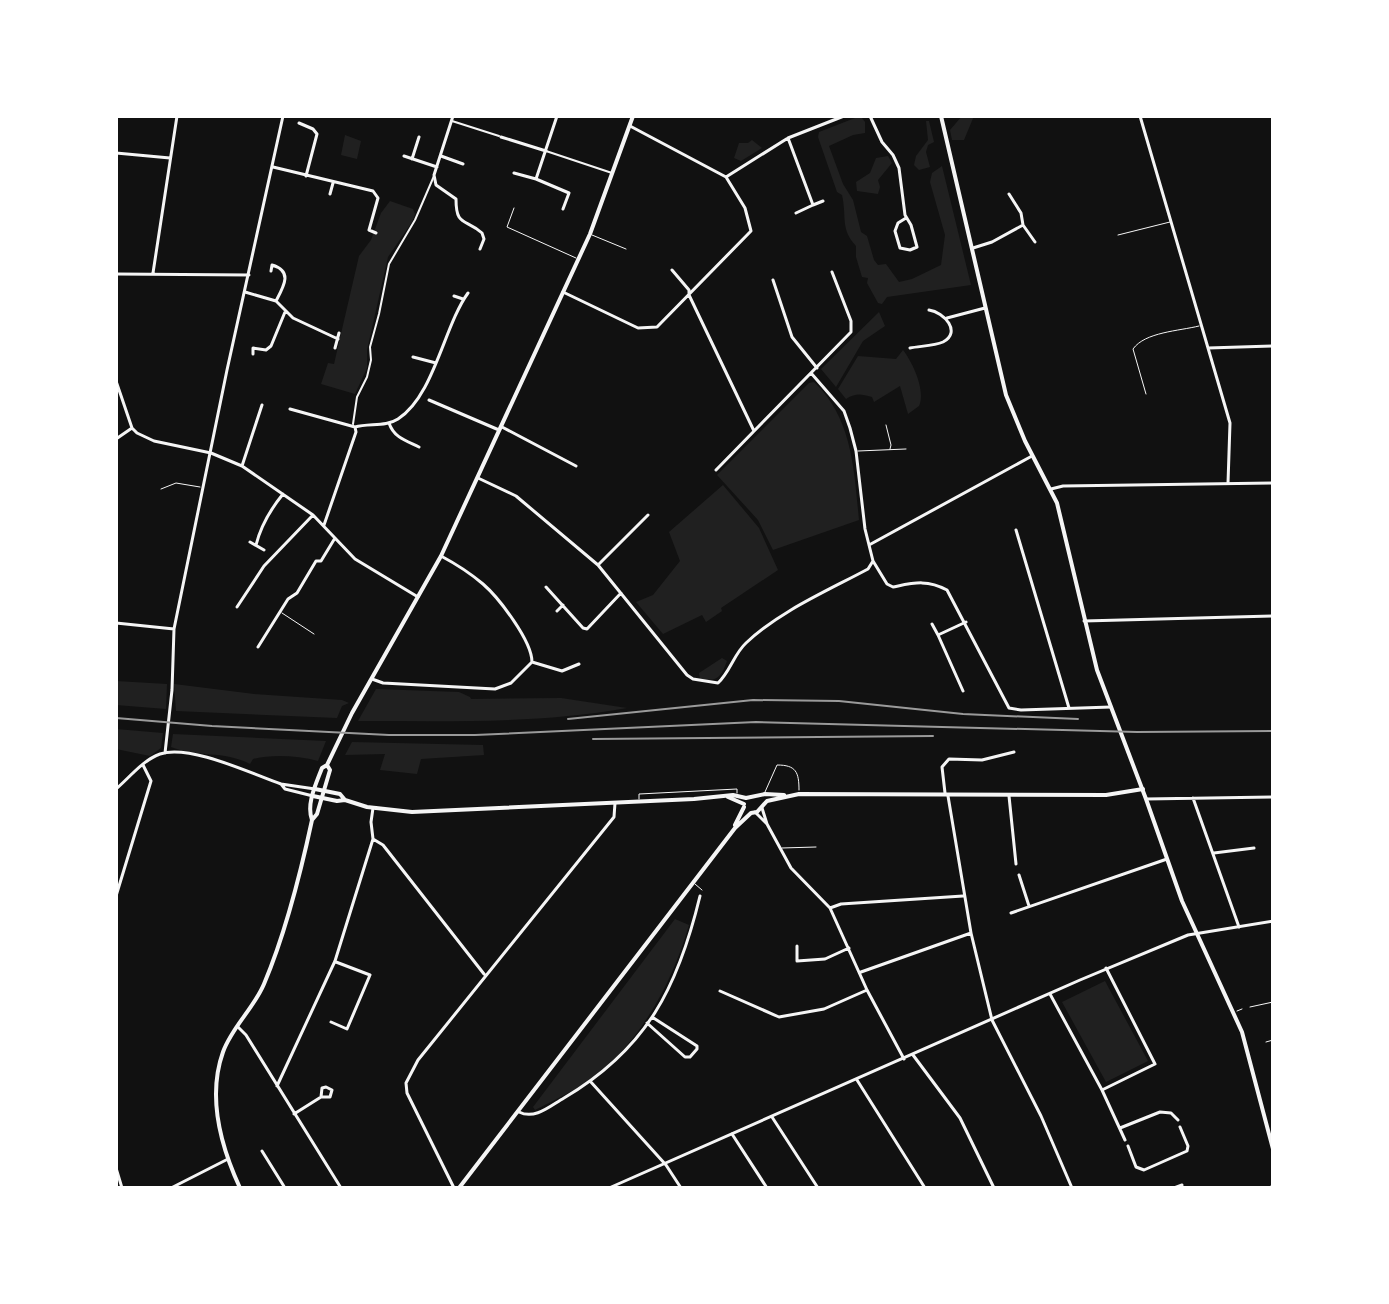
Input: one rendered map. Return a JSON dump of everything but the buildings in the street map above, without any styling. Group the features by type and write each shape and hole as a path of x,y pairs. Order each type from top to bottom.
{"main road":[{"path":"312,820 309,813 322,768 327,765 352,713 441,556 590,234 633,116"},
{"path":"941,116 1006,395 1062,517 1092,656 1195,934 1234,1011 1247,1048 1273,1149"},
{"path":"240,1188 218,1127 218,1084 223,1052 263,987 293,902 312,820 317,814 330,770 327,765"},
{"path":"315,789 340,794 345,800"},
{"path":"457,1188 519,1112 735,828 767,801 799,794 1106,795 1143,789"},
{"path":"313,796 412,812 737,795 753,812"},
{"path":"735,828 745,803 752,795 786,796"},
{"path":"728,797 745,803"},
{"path":"758,797 761,806"}],"street":[{"path":"153,273 177,116"},
{"path":"165,753 176,617 283,116"},
{"path":"536,179 557,116"},
{"path":"726,177 788,138 844,116"},
{"path":"870,116 899,168 906,218 917,247 910,250 900,248 895,231 898,223 906,218"},
{"path":"1140,116 1230,423 1228,483"},
{"path":"324,525 356,432 352,423 354,409 371,360 370,347 389,264 415,220 441,156 452,118 613,173"},
{"path":"299,123 317,134 306,176"},
{"path":"563,292 638,328 646,330 657,327 751,231 745,208 726,177 630,126"},
{"path":"412,159 419,137"},
{"path":"788,138 813,205"},
{"path":"116,153 170,158"},
{"path":"404,156 437,167"},
{"path":"441,156 463,164"},
{"path":"273,167 373,191 378,198 369,230 376,233"},
{"path":"514,173 569,193 563,209"},
{"path":"434,175 436,185 456,199 460,220 482,233 484,239 480,249"},
{"path":"330,194 333,183"},
{"path":"1009,194 1021,213 1023,225 1035,242"},
{"path":"796,213 823,201"},
{"path":"973,248 992,242 1023,225"},
{"path":"271,271 272,264 286,273 286,281 276,301"},
{"path":"672,270 689,290 754,431"},
{"path":"716,470 851,332 853,327 832,272"},
{"path":"116,274 249,275"},
{"path":"773,280 792,337 817,368"},
{"path":"245,292 276,301 285,312 338,339"},
{"path":"290,409 355,427 399,419 411,407 436,363 468,293"},
{"path":"454,296 463,299"},
{"path":"946,318 985,308"},
{"path":"910,348 947,339 950,332 946,318 929,310"},
{"path":"253,354 254,346 266,350 271,346 285,312"},
{"path":"335,348 339,333"},
{"path":"1208,348 1273,346"},
{"path":"413,357 436,363"},
{"path":"811,373 844,411 856,451 869,545 873,561 887,584 893,587 924,582 947,590 966,622 1005,705 1021,710 1111,707"},
{"path":"116,381 132,428 137,433 154,441 211,453 242,466 313,515 355,559 419,598"},
{"path":"429,400 500,428 576,466"},
{"path":"242,466 262,405"},
{"path":"389,423 399,437 419,447"},
{"path":"116,439 132,428"},
{"path":"869,545 1032,456"},
{"path":"477,478 516,496 598,565 687,675 712,684 722,680 750,639 797,608 868,569 873,561"},
{"path":"1051,489 1063,486 1273,483"},
{"path":"256,545 265,519 283,494"},
{"path":"237,607 264,566 313,515"},
{"path":"598,565 648,515"},
{"path":"1016,530 1069,708"},
{"path":"258,647 288,599 297,593 335,537"},
{"path":"250,542 264,550"},
{"path":"441,556 491,592 528,643 532,662"},
{"path":"546,587 587,629 621,593"},
{"path":"557,611 563,605"},
{"path":"1084,621 1273,616"},
{"path":"938,635 966,622"},
{"path":"116,623 174,629"},
{"path":"932,624 956,682 963,691"},
{"path":"266,634 272,637"},
{"path":"532,662 562,671 579,664"},
{"path":"372,679 383,683 495,689 511,683 532,662"},
{"path":"1014,752 982,760 949,759 942,767 963,896 992,1020 1041,1116 1072,1188"},
{"path":"116,789 143,765 165,753 216,758 281,784 315,789"},
{"path":"116,896 151,781 143,765"},
{"path":"281,784 285,789 313,796"},
{"path":"1009,796 1016,864"},
{"path":"1146,799 1273,797"},
{"path":"1193,798 1239,927"},
{"path":"457,1188 407,1093 406,1083 418,1060 614,817 615,803"},
{"path":"761,806 767,824 791,868 830,908 867,990 904,1059"},
{"path":"277,1086 335,961 373,839 373,808"},
{"path":"753,812 767,824"},
{"path":"373,839 383,845 485,975"},
{"path":"1214,853 1254,848"},
{"path":"1011,913 1167,859"},
{"path":"1019,875 1029,906"},
{"path":"519,1112 536,1114 590,1081 615,1061 647,1023 671,987 700,896"},
{"path":"830,908 841,904 963,896"},
{"path":"609,1188 1106,968 1195,934 1273,921"},
{"path":"860,973 971,933"},
{"path":"797,946 797,961 825,959 849,948"},
{"path":"331,1022 347,1029 370,975 335,961"},
{"path":"1102,1090 1155,1064 1106,968"},
{"path":"720,991 779,1017 824,1009 867,990"},
{"path":"1050,994 1125,1140"},
{"path":"647,1023 685,1057 690,1057 697,1049 697,1046 652,1017"},
{"path":"238,1027 246,1035 341,1188"},
{"path":"913,1055 960,1118 994,1188"},
{"path":"857,1080 925,1188"},
{"path":"590,1081 666,1165 681,1188"},
{"path":"294,1114 321,1097"},
{"path":"1120,1128 1160,1112 1171,1113 1178,1120"},
{"path":"772,1117 818,1188"},
{"path":"1128,1146 1136,1167 1144,1170 1184,1155 1188,1146 1180,1127"},
{"path":"732,1134 767,1188"},
{"path":"262,1151 285,1188"},
{"path":"171,1188 228,1159"},
{"path":"116,1168 122,1188"},
{"path":"1174,1188 1182,1185"}],"lane":[{"path":"514,208 507,227 578,260"},
{"path":"1118,235 1171,222"},
{"path":"590,234 626,249"},
{"path":"1146,394 1133,349 1136,345 1148,338 1202,325"},
{"path":"886,425 890,449"},
{"path":"856,451 906,449"},
{"path":"161,489 176,483 203,488"},
{"path":"280,612 314,634"},
{"path":"765,794 777,765 790,765 796,769 799,794"},
{"path":"639,802 639,794 737,789 737,795"},
{"path":"694,791 694,799"},
{"path":"781,848 816,847"},
{"path":"693,883 702,890"},
{"path":"688,889 700,896"},
{"path":"1250,1007 1273,1002"},
{"path":"1234,1011 1242,1009"},
{"path":"1266,1042 1273,1040"},
{"path":"1247,1048 1254,1046"}],"shaded area":[{"path":"962,116 974,116 964,140 952,140 950,130"},
{"path":"862,118 865,122 865,133 829,146 843,184 853,200 861,232 867,236 874,260 878,265 886,264 899,282 941,265 945,235 930,182 932,173 942,166 971,285 887,297 882,304 878,303 867,283 868,278 862,277 856,246 846,228 842,195 837,192 818,137 819,132"},
{"path":"926,121 929,121 934,142 928,145 926,152 930,167 919,170 914,165 916,156 928,140"},
{"path":"345,135 361,141 357,159 341,155"},
{"path":"752,140 762,148 741,161 734,158 739,143"},
{"path":"888,156 892,163 878,180 878,194 857,191 856,182 870,173 876,158"},
{"path":"390,201 413,209 415,214 388,257 367,350 367,368 355,394 321,384 328,363 334,364 359,256 371,240 381,213"},
{"path":"879,312 885,326 863,341 836,387 821,369"},
{"path":"903,350 914,369 921,393 919,406 908,414 900,386 874,402 872,397 862,395 846,399 838,389 858,356 896,359"},
{"path":"814,382 837,412 844,429 853,465 859,520 773,550 758,520 717,475 809,383"},
{"path":"723,485 759,528 778,570 721,608 722,611 706,622 702,615 663,634 636,602 653,595 680,561 669,532"},
{"path":"722,658 727,661 718,677 700,679 699,673"},
{"path":"116,681 167,684 166,709 116,705"},
{"path":"174,684 349,703 342,706 337,718 176,711"},
{"path":"376,689 459,692 471,699 561,698 627,708 527,719 358,721"},
{"path":"116,729 163,733 161,748 150,756 116,749"},
{"path":"173,734 326,741 318,761 277,756 253,759 250,764 230,757 171,747"},
{"path":"352,742 483,745 484,755 421,759 417,774 380,770 385,754 345,755"},
{"path":"675,919 689,925 683,944 660,997 639,1030 597,1076 535,1110 533,1107"},
{"path":"1105,981 1148,1061 1106,1082 1062,1002"}],"railway":[{"path":"568,719 753,700 839,701 963,714 1078,719"},
{"path":"116,718 389,735 475,735 756,722 1137,732 1273,731"},
{"path":"593,739 933,736"}]}
